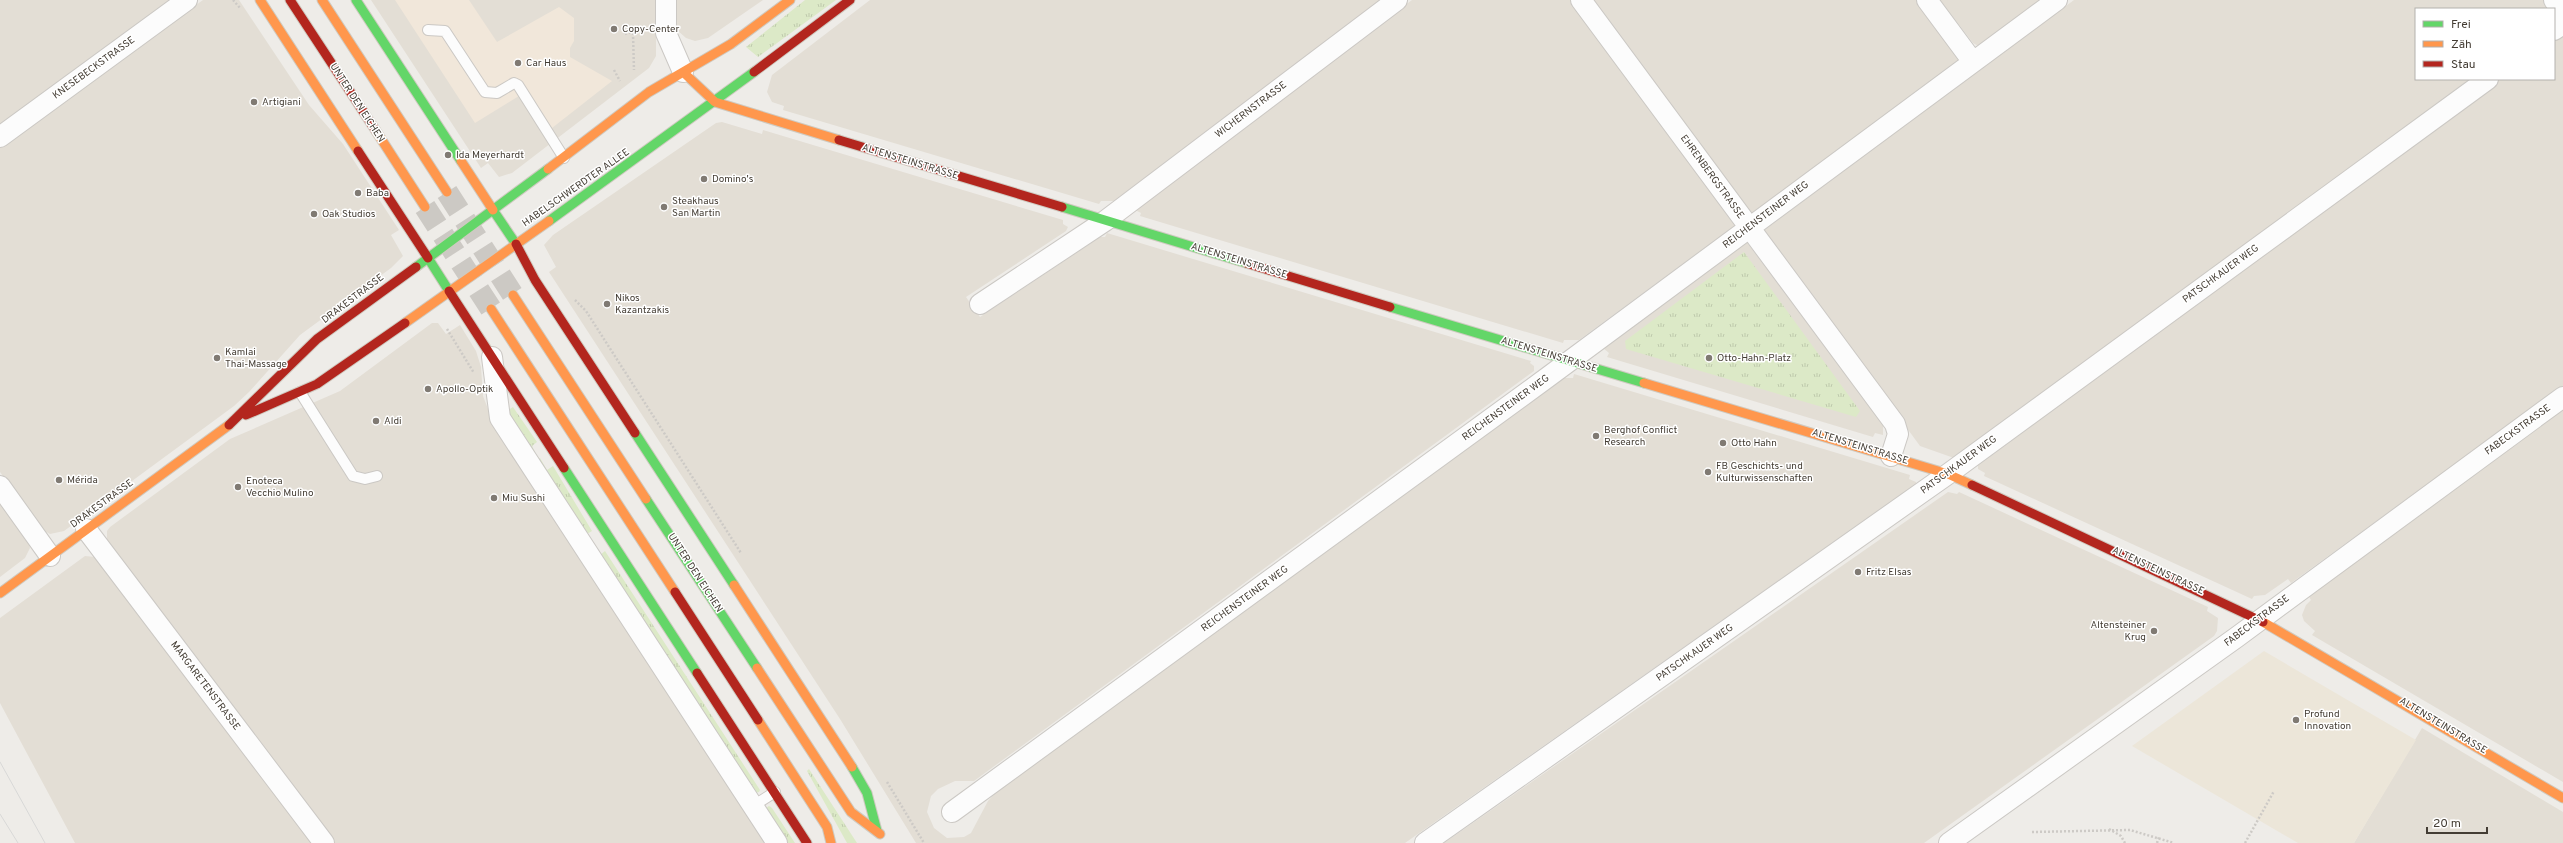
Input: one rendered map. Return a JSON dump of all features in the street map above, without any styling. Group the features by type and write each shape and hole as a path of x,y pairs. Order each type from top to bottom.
{"main road":[{"path":"260,0 807,843"},
{"name":"UNTER DEN EICHEN","path":"290,0 424,207"},
{"path":"322,0 447,192"},
{"path":"356,0 516,244 535,280 828,728 867,793 877,831"},
{"path":"493,210 650,92 741,37 790,0"},
{"name":"HABELSCHWERDTER ALLEE","path":"449,291 715,102 850,0"},
{"path":"683,72 715,102"},
{"name":"ALTENSTEINSTRASSE","path":"715,102 1105,221 1948,474 2260,620 2563,798"},
{"name":"DRAKESTRASSE","path":"0,593 237,419 282,372 317,339 493,210"},
{"name":"DRAKESTRASSE","path":"237,419 317,384 339,370 449,291"},
{"name":"UNTER DEN EICHEN","path":"513,294 851,812 877,831 885,843"},
{"path":"491,309 819,814 827,827 831,843"}],"street":[{"name":"KNESEBECKSTRASSE","path":"0,137 187,0"},
{"path":"666,0 666,33 683,72"},
{"name":"WICHERNSTRASSE","path":"1105,221 1397,0"},
{"name":"EHRENBERGSTRASSE","path":"1581,0 1748,228 1895,424 1898,434 1891,456"},
{"path":"1927,0 1974,62"},
{"name":"REICHENSTEINER WEG","path":"952,812 1570,361 2057,0"},
{"path":"2554,0 2563,14"},
{"name":"PATSCHKAUER WEG","path":"1425,843 1948,474 2487,80"},
{"path":"980,304 1105,221"},
{"path":"492,357 500,418 777,843"},
{"name":"FABECKSTRASSE","path":"1949,843 2260,620 2563,397"},
{"path":"0,486 50,556"},
{"name":"MARGARETENSTRASSE","path":"86,529 324,843"}],"lane":[{"path":"428,30 445,31 485,92 497,93 514,83 518,85 564,158"},
{"path":"300,392 353,476 365,479 376,476"},
{"path":"753,806 775,792"}],"path":[{"path":"625,34 633,33 641,28"},
{"path":"633,33 634,70"},
{"path":"614,70 620,81"},
{"path":"448,332 478,379"},
{"path":"2245,843 2274,791"},
{"path":"2032,832 2108,829 2130,830 2158,837 2174,843"},
{"path":"2108,829 2121,836 2125,843"},
{"path":"2157,843 2158,837"}],"shaded area":[{"path":"0,0 173,0 0,126"},
{"path":"203,0 239,0 309,105 343,144 399,230 391,235 403,256 391,268 300,335 249,392 234,406 64,531 50,534 41,529 0,472 0,148"},
{"path":"371,0 656,0 656,56 649,68 512,173 499,177 488,163 481,168"},
{"path":"395,0 469,0 497,42 559,7 574,18 574,41 570,48 570,57 612,81 552,128 527,91 475,123"},
{"path":"674,0 763,0 708,38 695,41 686,38 677,30"},
{"path":"870,0 1382,0 1114,201 1101,201 1099,204 783,110 784,106 772,102 767,92 772,75"},
{"path":"1412,0 1570,0 1735,226 1579,340 1564,340 1563,343 1140,216 1141,213 1135,210 1138,206"},
{"path":"1593,0 1917,0 1958,54 1960,61 1751,214"},
{"path":"1940,0 2044,0 1980,47 1973,43"},
{"path":"2074,0 2544,0 2549,8 2415,8 2415,80 2469,80 1963,454 1954,458 1920,446 1763,231"},
{"path":"2563,35 2563,386 2291,583 2288,579 2265,595 2254,596 2252,599 1984,476 1985,473 1978,469 1978,465 2498,80 2555,80 2555,38"},
{"path":"722,122 762,134 763,130 1063,220 1063,224 1068,227 1066,231 966,297 980,317 1100,237 1105,237 1107,233 1531,361 1530,363 1534,366 1534,371 974,781 955,781 938,789 931,796 927,812 934,828 947,838 964,837 971,833 988,801 999,789 1563,378 1573,378 1574,374 1910,475 1909,479 1916,482 1916,484 1405,843 916,843 840,719 549,272 556,267 544,245 553,235 716,123"},
{"path":"1746,241 1883,425 1883,435 1875,433 1873,437 1607,357 1609,353 1603,348"},
{"path":"432,323 438,323 446,334 460,325 476,351 481,367 483,396 493,422 769,843 335,843 107,540 107,531 110,527 230,439 340,391"},
{"path":"2563,409 2563,782 2312,635 2315,631 2304,621 2302,615 2306,605 2311,600 2308,595"},
{"path":"1948,492 1957,494 1959,492 2208,607 2207,611 2218,618 2217,631 2214,636 1924,843 1444,843"},
{"path":"0,502 29,544 30,548 25,558 0,577"},
{"path":"85,556 95,557 313,843 75,843 0,703 0,618"},
{"path":"2264,651 2416,740 2354,843 2298,843 2132,746"},
{"path":"2422,728 2563,812 2563,843 2354,843"}],"green space":[{"path":"805,0 836,0 758,57 746,47"},
{"path":"1744,252 1860,411 1856,417 1626,349 1625,341"},
{"path":"513,407 537,442 532,446 535,452 532,453 507,411"},
{"path":"540,458 547,470 553,466 592,531 587,534 537,460"},
{"path":"605,551 760,790 759,792 755,793 600,555"},
{"path":"809,769 857,843 847,843 807,771"},
{"path":"769,806 772,808 795,843 786,843 766,808"}],"tunnel":[{"path":"447,192 513,295"},
{"path":"425,207 491,309"}],"tram line":[{"path":"0,762 45,843"},
{"path":"0,814 18,843"}],"traffic: fast":[{"path":"356,0 461,161"},
{"path":"549,221 754,72"},
{"path":"416,267 548,169"},
{"path":"1062,207 1246,263"},
{"path":"493,210 516,244"},
{"path":"428,258 449,291"},
{"path":"1390,307 1644,383"},
{"path":"635,433 734,585"},
{"path":"564,468 697,673"},
{"path":"646,499 757,668"},
{"path":"852,767 867,793 877,831"}],"traffic: slow":[{"path":"260,0 358,151"},
{"path":"322,0 447,192"},
{"path":"548,169 649,92 731,44 790,0"},
{"path":"683,72 715,102 839,140"},
{"path":"376,131 425,207"},
{"path":"461,161 493,210"},
{"path":"405,323 549,221"},
{"path":"513,295 646,499"},
{"path":"491,309 675,592"},
{"path":"1644,383 1948,474 1972,485"},
{"path":"0,593 229,425"},
{"path":"734,585 852,767"},
{"path":"2263,622 2563,798"},
{"path":"757,668 851,812 880,834"},
{"path":"758,720 827,827 831,843"}],"traffic: jam":[{"path":"290,0 376,131"},
{"path":"754,72 850,0"},
{"path":"839,140 1062,207"},
{"path":"358,151 428,258"},
{"path":"516,244 535,280 635,433"},
{"path":"1246,263 1390,307"},
{"path":"229,425 317,339 416,267"},
{"path":"449,291 564,468"},
{"path":"246,415 317,384 405,323"},
{"path":"1972,485 2263,622"},
{"path":"675,592 758,720"},
{"path":"697,673 807,843"}],"place":[{"name":"Copy-Center","path":"614,29"},
{"name":"Car Haus","path":"518,63"},
{"name":"Artigiani","path":"254,102"},
{"name":"Ida Meyerhardt","path":"448,155"},
{"name":"Domino's","path":"704,179"},
{"name":"Baba","path":"358,193"},
{"name":"Steakhaus San Martin","path":"664,207"},
{"name":"Oak Studios","path":"314,214"},
{"name":"Nikos Kazantzakis","path":"607,304"},
{"name":"Kamlai Thai-Massage","path":"217,358"},
{"name":"Otto-Hahn-Platz","path":"1709,358"},
{"name":"Apollo-Optik","path":"428,389"},
{"name":"Aldi","path":"376,421"},
{"name":"Berghof Conflict Research","path":"1596,436"},
{"name":"Otto Hahn","path":"1723,443"},
{"name":"FB Geschichts- und Kulturwissenschaften","path":"1708,472"},
{"name":"Mérida","path":"59,480"},
{"name":"Enoteca Vecchio Mulino","path":"238,487"},
{"name":"Miu Sushi","path":"494,498"},
{"name":"Fritz Elsas","path":"1858,572"},
{"name":"Altensteiner Krug","path":"2154,631"},
{"name":"Profund Innovation","path":"2296,720"}]}
